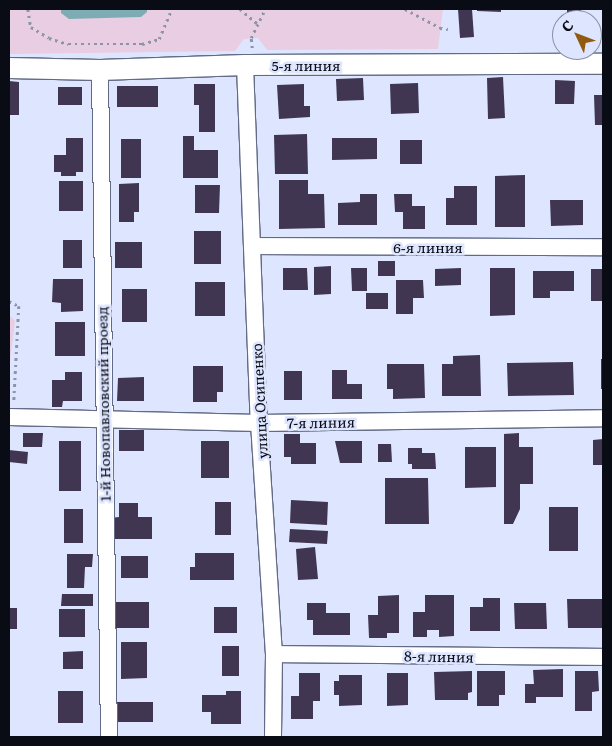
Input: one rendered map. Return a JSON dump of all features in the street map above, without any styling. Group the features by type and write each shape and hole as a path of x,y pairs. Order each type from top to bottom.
{"street":[{"name":"5-я линия","path":"9,68 100,70 245,65 603,64"},
{"name":"улица Осипенко","path":"245,65 258,422 274,654 273,737"},
{"name":"1-й Новопавловский проезд","path":"100,70 103,420 109,737"},
{"name":"6-я линия","path":"253,246 603,247"},
{"name":"7-я линия","path":"10,413 103,420 258,422 603,418"},
{"name":"8-я линия","path":"274,654 603,658"}],"path":[{"path":"28,9 31,27 49,38 68,44 142,44 158,39 172,9"},
{"path":"240,9 258,24"},
{"path":"251,38 265,9"},
{"path":"405,9 440,28 448,29"},
{"path":"9,301 19,306 10,413"}],"shaded area":[{"path":"9,9 443,9 438,49 267,50 258,38 244,39 235,51 9,54"},
{"path":"61,9 147,9 147,12 141,17 69,19 61,13"},
{"path":"9,315 15,321 9,370"}],"building":[{"path":"458,9 472,9 474,37 460,38"},
{"path":"477,9 501,9 501,12 477,11"},
{"path":"503,77 505,118 488,119 487,78"},
{"path":"363,78 364,100 337,101 336,79"},
{"path":"555,80 575,81 574,104 555,104"},
{"path":"9,81 19,82 19,115 9,115"},
{"path":"418,83 419,113 391,114 390,84"},
{"path":"194,84 215,84 215,132 199,132 199,105 194,105"},
{"path":"304,84 304,106 310,106 310,117 279,119 277,85"},
{"path":"117,86 158,86 158,107 117,107"},
{"path":"58,87 82,87 82,105 58,105"},
{"path":"594,95 603,95 603,125 595,125"},
{"path":"307,134 308,174 275,174 274,135"},
{"path":"183,136 194,136 194,150 218,150 218,178 183,178"},
{"path":"66,138 83,138 83,172 76,172 76,176 61,176 61,172 54,172 54,155 66,155"},
{"path":"332,138 377,138 377,159 332,160"},
{"path":"121,139 141,139 141,178 121,178"},
{"path":"400,140 422,140 422,164 400,164"},
{"path":"525,175 525,227 495,227 495,176"},
{"path":"279,180 308,180 308,194 324,194 325,228 279,229"},
{"path":"59,181 83,181 83,211 59,211"},
{"path":"139,183 139,212 134,212 134,222 119,222 119,184"},
{"path":"195,185 220,185 219,213 195,213"},
{"path":"454,186 477,186 477,225 446,225 446,198 454,198"},
{"path":"360,194 377,194 377,225 338,225 338,203 360,202"},
{"path":"394,194 412,194 412,206 425,206 425,229 403,229 403,212 395,212"},
{"path":"550,200 583,200 583,225 551,226"},
{"path":"194,231 221,231 221,264 194,264"},
{"path":"63,240 82,240 82,268 63,268"},
{"path":"115,242 142,242 142,268 115,268"},
{"path":"378,261 395,261 395,276 378,276"},
{"path":"331,266 331,294 314,295 314,267"},
{"path":"283,268 307,268 308,290 283,290"},
{"path":"351,268 367,268 367,291 352,291"},
{"path":"461,268 461,285 435,286 435,269"},
{"path":"490,268 515,268 515,315 490,316"},
{"path":"591,269 603,269 603,301 591,301"},
{"path":"533,271 574,271 574,291 550,291 550,298 533,298"},
{"path":"53,279 83,279 83,311 61,312 61,303 52,302"},
{"path":"396,280 423,280 424,298 413,298 413,314 396,314"},
{"path":"195,282 225,282 225,316 195,316"},
{"path":"122,289 147,289 147,322 122,322"},
{"path":"366,293 388,293 388,309 366,309"},
{"path":"55,322 85,322 85,356 55,356"},
{"path":"480,355 481,396 442,396 442,364 453,364 453,356"},
{"path":"601,359 603,359 603,389 601,389"},
{"path":"573,362 574,395 508,396 507,363"},
{"path":"387,364 424,364 425,398 393,399 393,389 387,389"},
{"path":"193,366 223,366 223,392 217,392 217,402 193,402"},
{"path":"332,370 347,370 347,384 362,384 362,399 332,399"},
{"path":"284,371 302,371 302,400 284,400"},
{"path":"65,372 82,372 82,401 63,401 62,407 52,407 52,380 65,380"},
{"path":"144,377 144,401 117,401 118,378"},
{"path":"119,430 144,430 144,451 119,451"},
{"path":"23,433 43,433 42,447 23,447"},
{"path":"519,433 519,447 533,447 533,484 520,484 520,509 513,524 504,524 504,434"},
{"path":"284,434 300,434 300,443 316,443 316,464 291,464 291,457 284,457"},
{"path":"603,439 603,465 593,465 593,440"},
{"path":"59,441 81,441 81,491 59,491"},
{"path":"201,441 229,441 229,478 201,478"},
{"path":"335,441 362,441 362,463 340,463"},
{"path":"378,444 391,444 392,462 378,462"},
{"path":"465,447 496,447 496,487 465,488"},
{"path":"408,448 422,448 422,453 435,453 436,469 412,469 412,464 408,464"},
{"path":"9,450 28,452 27,464 9,462"},
{"path":"385,478 428,478 429,524 385,524"},
{"path":"291,500 328,502 327,525 290,523"},
{"path":"215,502 231,502 231,535 215,535"},
{"path":"119,503 138,503 138,517 152,517 152,539 110,539 110,518 119,517"},
{"path":"549,507 578,507 578,551 549,551"},
{"path":"64,509 83,509 83,543 64,543"},
{"path":"290,529 328,531 327,544 289,542"},
{"path":"315,547 318,579 298,580 296,549"},
{"path":"195,553 234,553 234,580 190,580 190,567 195,567"},
{"path":"67,554 93,554 92,567 85,567 84,588 67,588"},
{"path":"121,556 148,556 148,578 121,578"},
{"path":"62,594 93,594 93,606 61,606"},
{"path":"399,595 399,633 387,633 387,638 369,638 368,615 378,615 378,596"},
{"path":"425,595 454,595 454,636 439,637 439,630 427,630 427,637 413,637 413,612 425,612"},
{"path":"483,598 500,598 500,631 470,631 470,607 483,607"},
{"path":"567,599 603,599 603,628 568,628"},
{"path":"114,602 149,602 149,628 114,628"},
{"path":"307,603 326,603 326,613 350,613 350,635 313,635 313,620 307,620"},
{"path":"514,603 546,603 547,629 515,629"},
{"path":"214,607 237,607 237,633 214,633"},
{"path":"9,608 17,608 17,629 9,629"},
{"path":"59,609 85,609 85,637 59,637"},
{"path":"121,642 147,642 147,678 121,679"},
{"path":"222,646 239,646 239,676 222,676"},
{"path":"83,651 83,669 63,669 63,652"},
{"path":"563,669 563,697 536,697 536,703 525,703 525,684 534,684 533,670"},
{"path":"472,671 472,692 468,693 468,700 435,700 434,672"},
{"path":"477,671 505,671 505,695 499,695 499,706 477,706"},
{"path":"575,671 598,671 599,691 592,692 592,711 575,711"},
{"path":"299,673 320,673 320,701 313,701 313,719 291,719 291,696 299,696"},
{"path":"387,673 408,673 408,705 387,706"},
{"path":"339,675 362,675 362,705 339,706 339,695 334,695 334,681 339,681"},
{"path":"58,691 83,691 83,723 58,723"},
{"path":"226,691 241,691 241,724 211,724 211,712 202,712 202,695 226,695"},
{"path":"111,702 153,702 153,722 111,722"}]}
